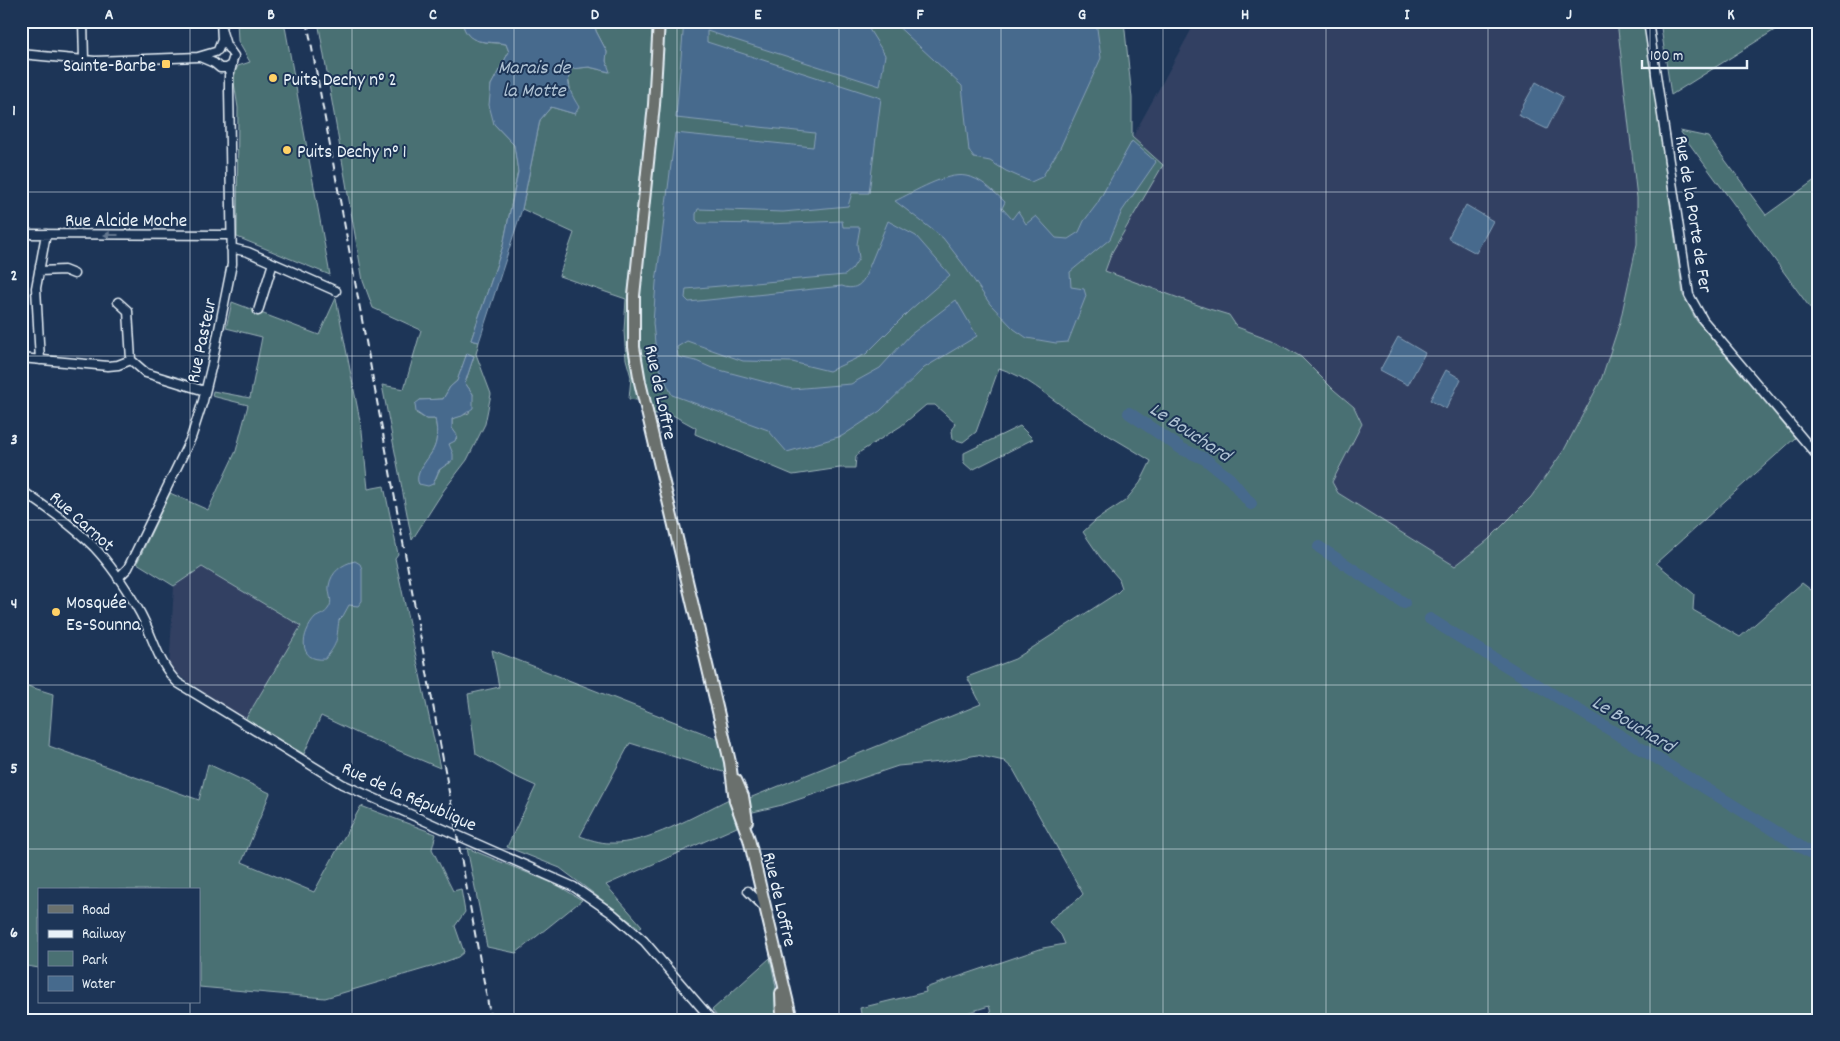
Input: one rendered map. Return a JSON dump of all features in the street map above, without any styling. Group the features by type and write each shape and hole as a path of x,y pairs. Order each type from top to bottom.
{"main road":[{"name":"Rue de Loffre","path":"660,21 654,106 636,278 634,347 642,389 730,762 744,803 749,839 792,1020"},
{"name":"Rue de Loffre","path":"779,968 782,1020"}],"street":[{"path":"83,21 84,60"},
{"path":"216,65 213,57 221,43 221,21"},
{"name":"Rue de la Porte de Fer","path":"1648,21 1689,296 1703,320 1819,458"},
{"path":"198,57 226,68 232,64 234,56 228,49 222,32"},
{"path":"21,54 84,60 198,57 222,48 228,49"},
{"name":"Rue Pasteur","path":"118,578 128,568 188,445 205,391 231,268 229,76 232,64"},
{"name":"Rue Pasteur","path":"216,65 226,77 229,88"},
{"name":"Rue Alcide Moche","path":"21,234 230,235"},
{"path":"40,360 36,288 46,234"},
{"path":"231,248 248,252 336,291"},
{"path":"258,311 272,263"},
{"path":"39,271 61,270 74,274"},
{"path":"118,302 128,311 131,360 146,373 205,391"},
{"path":"21,358 108,366 118,365 131,360"},
{"name":"Rue Carnot","path":"21,490 56,514 89,542 118,578"},
{"name":"Rue de la République","path":"118,578 142,616 164,666 182,685 342,784 574,887 613,914 644,941 712,1020"},
{"path":"748,891 766,909"}],"shaded area":[{"path":"1196,21 1617,21 1637,198 1637,244 1620,322 1601,380 1564,450 1531,497 1488,540 1455,566 1338,493 1332,482 1362,424 1354,407 1272,340 1237,327 1229,315 1104,271 1112,252 1132,138"},
{"path":"202,567 301,626 245,720 169,669 174,586"}],"green space":[{"path":"237,21 284,21 330,275 237,237 238,108 233,76 238,66 250,62 238,41"},
{"path":"318,21 462,21 468,35 478,41 506,44 509,52 491,85 494,124 514,145 518,171 503,246 471,340 479,342 476,354 491,394 485,424 467,460 444,490 412,540 382,385 404,389 421,330 373,308 363,281","holes":["467,354 474,356 465,383 473,394 469,413 452,419 452,428 457,438 449,444 450,463 441,468 436,478 419,484 419,475 434,448 437,433 435,419 426,419 416,413 420,400 443,399 450,387 457,381"]},
{"path":"594,21 1124,21 1132,98 1132,137 1163,165 1112,252 1105,271 1229,315 1237,327 1272,340 1301,357 1354,407 1362,424 1332,482 1338,493 1455,566 1488,540 1531,497 1564,450 1601,380 1620,322 1637,244 1637,198 1617,21 1644,21 1683,295 1696,320 1795,438 1656,563 1694,594 1693,610 1740,637 1802,583 1819,596 1819,1020 1102,1020 1090,1015 1068,1020 993,1020 989,1006 960,1015 960,1020 862,1020 860,1008 926,992 925,988 1043,948 1065,944 1061,935 1049,922 1083,894 1013,769 1004,761 977,755 941,762 898,766 782,805 749,813 747,799 981,704 967,677 1015,659 1117,593 1122,588 1119,579 1100,557 1083,532 1096,520 1125,501 1140,483 1151,461 1078,417 1019,376 999,368 976,432 963,442 953,439 952,431 955,423 935,405 926,405 901,426 860,452 856,457 855,468 840,468 793,475 695,434 696,428 669,413 654,414 651,402 629,399 631,377 626,359 624,331 626,299 559,276 574,233 522,209 540,120 551,107 575,114 568,77 571,69 589,67 609,72 606,61 607,52 596,31"},
{"path":"1660,21 1789,21 1671,95"},
{"path":"1680,131 1708,137 1766,215 1819,177 1819,320"},
{"path":"336,298 362,431 368,489 384,486 398,554 395,558 440,768 321,716 304,754 245,720 301,626 202,567 174,586 137,563 170,493 208,510 236,451 248,405 212,396 213,391 250,398 262,337 226,328 232,302 319,335"},
{"path":"1020,426 1033,439 972,470 964,463 964,453"},
{"path":"492,650 721,740 728,768 723,772 630,743 580,836 606,843 639,839 671,828 729,799 737,827 606,885 642,926 639,928 560,868 507,847 536,786 514,776 476,754 468,694 499,687"},
{"path":"21,684 53,694 49,746 199,800 208,764 270,793 242,862 314,892 361,806 436,834 432,849 453,891 461,889 465,912 455,926 464,952 458,957 434,966 325,998 200,987 200,888 38,888 38,968 21,965"},
{"path":"467,848 557,885 582,900 516,953 487,947"},
{"path":"770,958 776,987 777,1020 720,1020 712,1010"}],"water":[{"name":"Marais de la Motte","path":"462,21 594,21 596,31 607,52 606,61 610,72 589,67 571,69 569,84 571,93 579,107 575,114 551,107 540,120 522,209 479,342 471,340 503,246 518,172 514,145 494,124 489,105 491,85 509,52 506,44 473,39 468,35"},
{"path":"684,21 864,21 885,55 880,86 707,31 707,42 881,98 869,193 852,193 848,206 783,212 698,209 696,214 696,220 699,223 768,224 842,221 843,227 860,227 857,244 859,258 852,269 845,275 686,289 685,298 689,302 842,286 855,287 865,277 888,221 916,236 950,275 909,311 866,354 829,371 792,362 743,361 687,341 677,347 678,357 792,389 851,384 880,368 910,335 956,300 977,336 924,368 880,411 842,436 787,452 768,430 672,395 657,363 653,323 656,283 675,133 813,147 815,133 676,118"},
{"path":"892,21 1096,21 1101,58 1060,148 1042,177 1031,182 1006,171 990,161 974,158 969,151 962,86"},
{"path":"1536,82 1563,97 1547,129 1518,115"},
{"path":"1132,141 1156,162 1122,211 1110,239 1070,272 1071,287 1084,289 1086,296 1068,342 1056,343 1027,338 1014,329 990,304 943,238 895,201 949,177 972,177 982,182 1005,202 1002,208 1012,219 1018,211 1026,224 1036,216 1056,238 1068,239 1079,232"},
{"path":"1466,205 1493,221 1476,253 1448,238"},
{"path":"1398,337 1425,353 1408,385 1380,370"},
{"path":"467,353 474,356 465,383 473,394 473,408 462,416 452,419 452,428 457,435 455,441 449,444 453,460 439,470 433,484 428,486 419,484 418,475 434,448 437,430 435,419 426,419 416,412 415,404 420,400 443,399 450,387 457,381"},
{"path":"1446,370 1461,379 1446,409 1430,400"},
{"path":"355,561 360,564 362,569 362,601 358,606 349,605 339,620 335,644 325,659 316,659 310,656 304,645 307,631 315,618 325,612 330,606 329,586 332,577 346,564"}],"waterway":[{"name":"Le Bouchard","path":"1129,413 1182,449 1205,459 1230,479 1251,504"},
{"name":"Le Bouchard","path":"1319,547 1404,603"},
{"name":"Le Bouchard","path":"1430,619 1819,858"}],"railway":[{"path":"307,21 491,1020"}],"place":[{"name":"Sainte-Barbe","path":"166,64"},
{"name":"Puits Dechy n° 2","path":"273,78"},
{"name":"Puits Dechy n° 1","path":"287,150"},
{"name":"Mosquée Es-Sounna","path":"56,612"}]}
